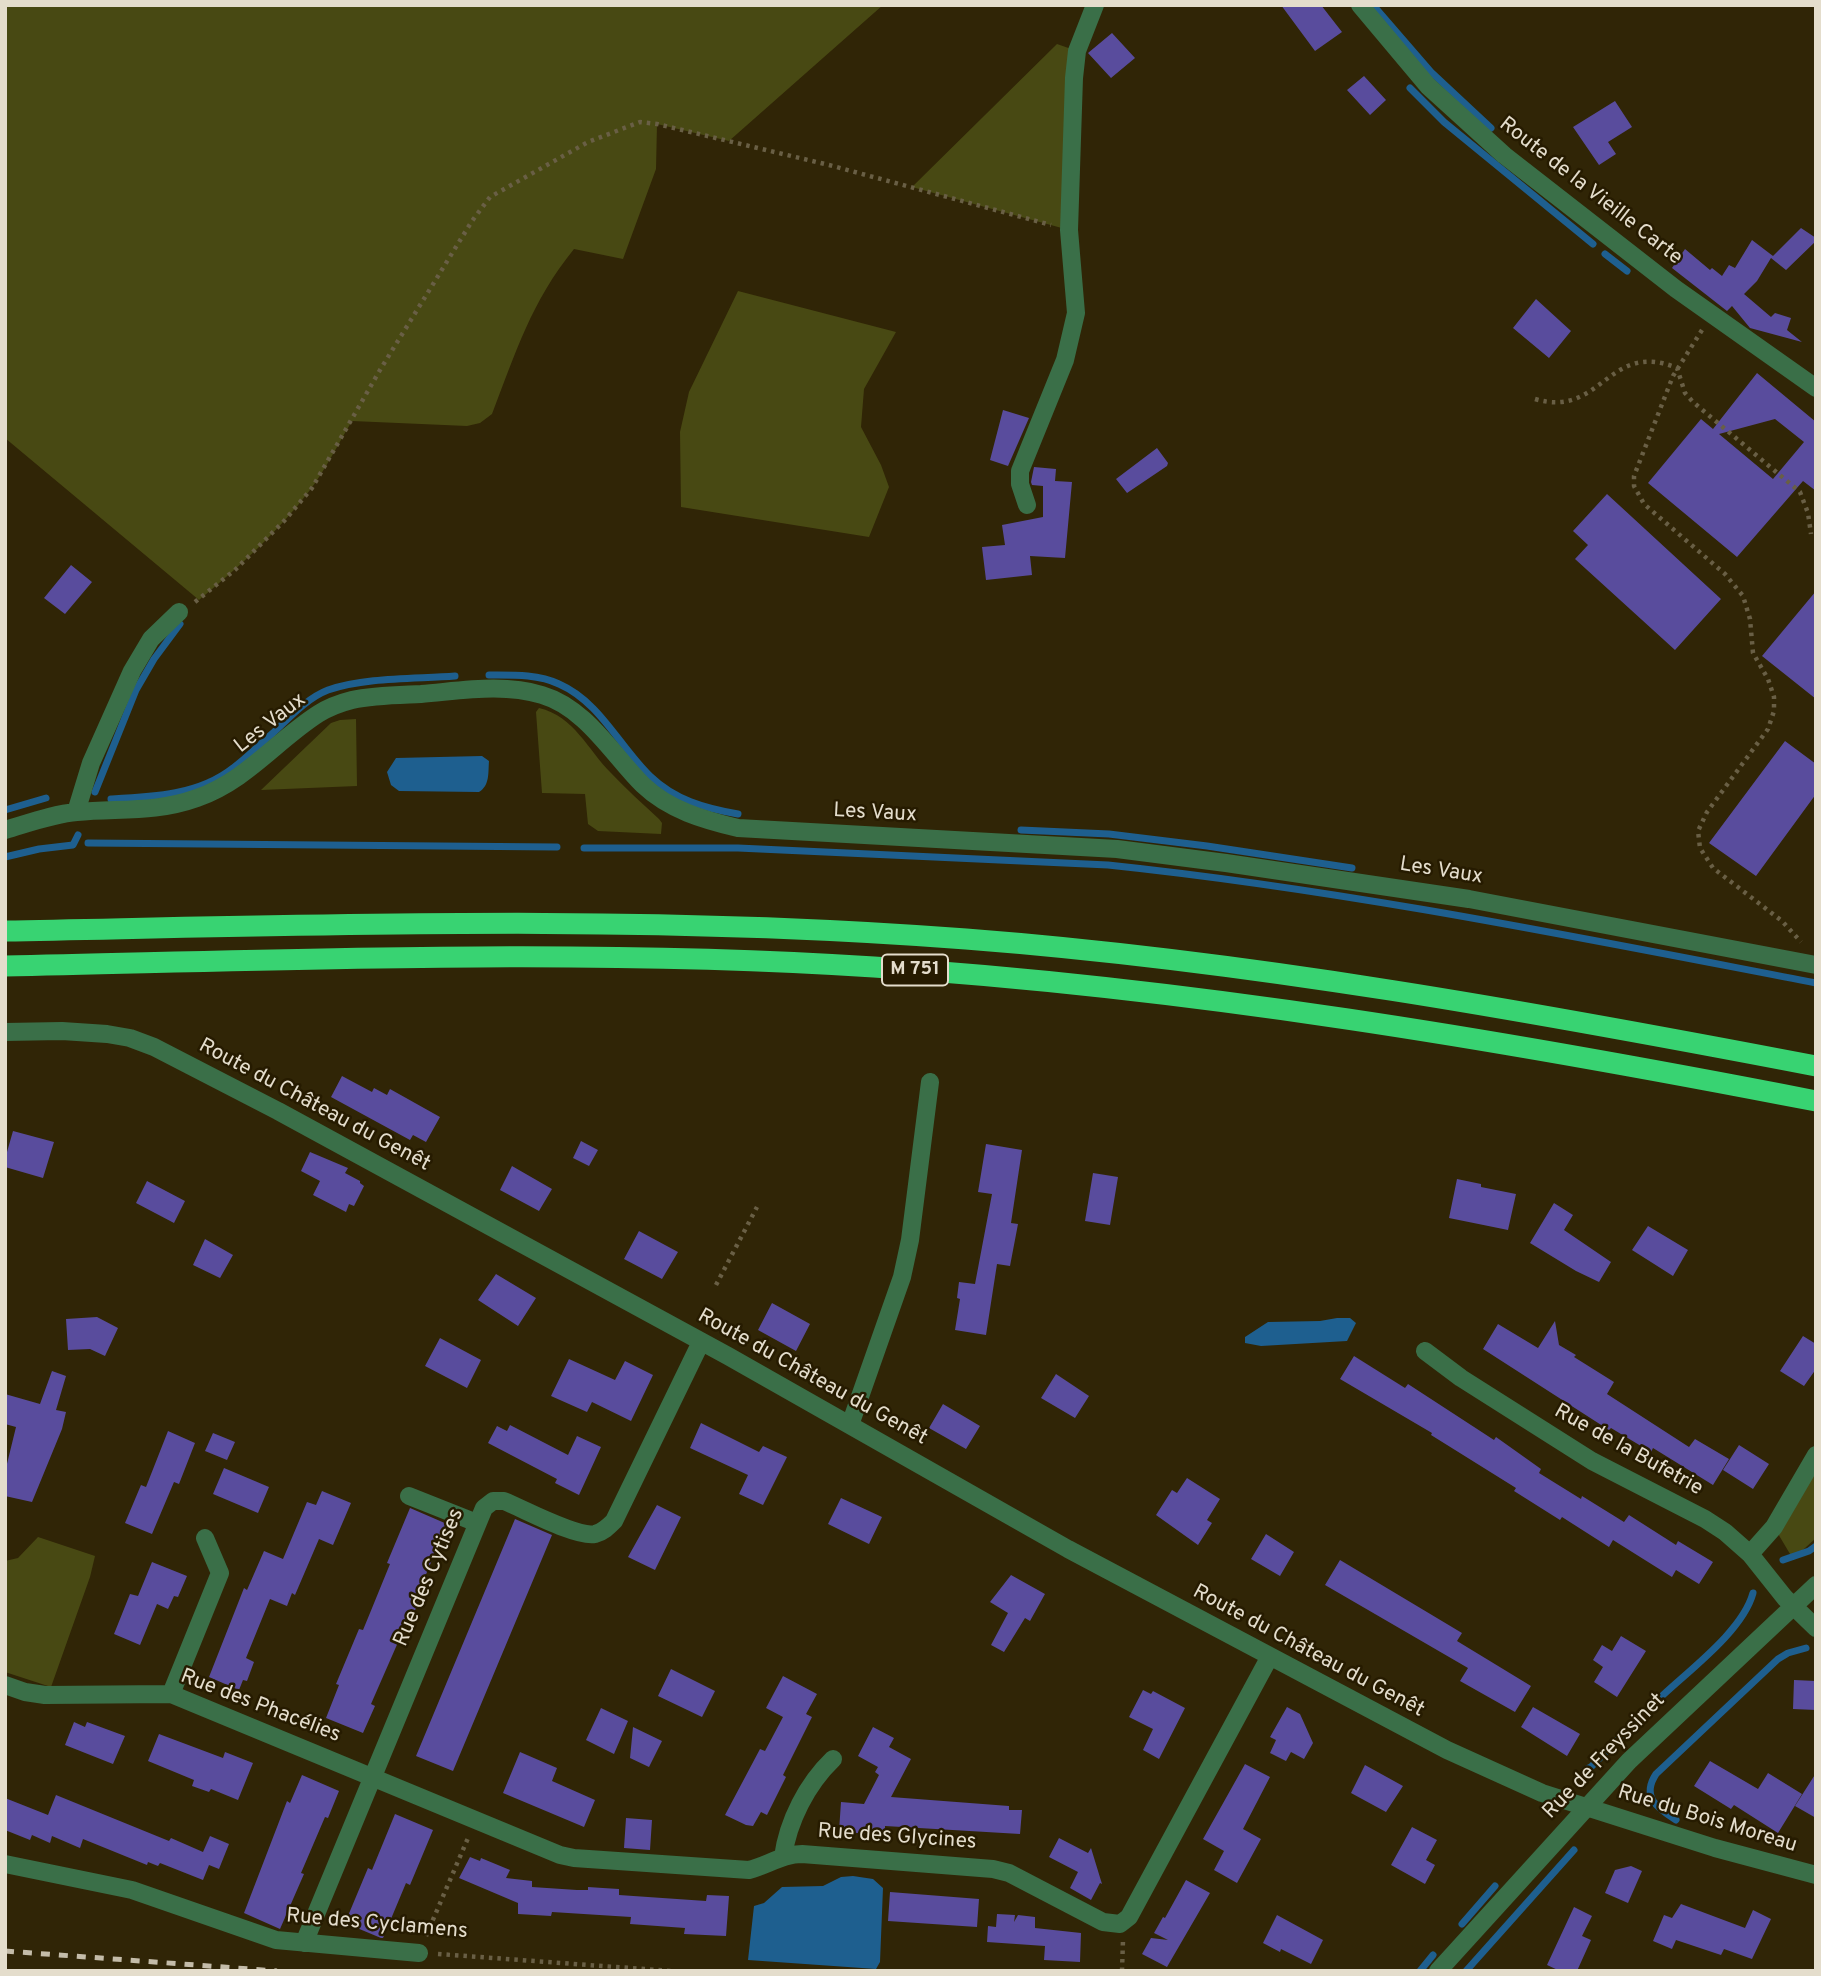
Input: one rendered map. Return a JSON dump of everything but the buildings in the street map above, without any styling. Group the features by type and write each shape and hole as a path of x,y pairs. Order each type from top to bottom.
{"highway":[{"name":"M 751","path":"5,931 575,923 776,928 965,939 1157,957 1346,982 1522,1011 1816,1066"},
{"name":"M 751","path":"5,966 588,958 788,963 962,973 1153,991 1355,1018 1530,1047 1816,1101"}],"street":[{"path":"1027,505 1020,484 1020,471 1065,360 1076,313 1069,230 1077,51 1095,5"},
{"name":"Route de la Vieille Carte","path":"1360,5 1411,68 1468,123 1713,317 1816,388"},
{"path":"76,812 91,763 132,670 150,639 180,612"},
{"name":"Les Vaux","path":"5,830 76,812 127,812 166,807 196,799 221,789 244,774 305,722 321,712 353,700 468,690 522,690 560,701 577,714 644,786 660,799 682,812 738,828 1117,849 1199,859 1469,899 1814,965"},
{"name":"Route du Château du Genêt","path":"5,1032 62,1031 107,1034 130,1038 154,1047 278,1111 701,1342 1068,1549 1269,1658 1500,1776 1586,1808"},
{"path":"850,1425 902,1277 930,1082"},
{"name":"Rue des Cytises","path":"304,1943 484,1508 494,1501 504,1501 578,1533 592,1535 604,1531 614,1521 701,1342"},
{"name":"Rue de la Bufetrie","path":"1425,1351 1461,1378 1592,1461 1705,1519 1750,1554 1793,1607 1816,1628"},
{"path":"1750,1554 1774,1527 1816,1455"},
{"path":"409,1496 477,1524"},
{"path":"171,1694 220,1573 205,1538"},
{"name":"Rue de Freyssinet","path":"1438,1971 1586,1808 1675,1716 1816,1585"},
{"path":"1121,1924 1129,1917 1269,1658"},
{"name":"Rue des Phacélies","path":"5,1685 45,1695 171,1694 372,1776"},
{"path":"783,1857 791,1823 817,1774 833,1759"},
{"name":"Rue des Glycines","path":"372,1776 560,1855 574,1858 749,1870 767,1866 783,1857 802,1854 993,1868 1009,1873 1103,1922 1121,1924"},
{"name":"Rue du Bois Moreau","path":"1586,1808 1816,1875"},
{"name":"Rue des Cyclamens","path":"5,1864 132,1890 267,1937 419,1953"}],"path":[{"path":"180,612 236,569 285,520 312,488 465,232 491,197 588,142 640,121 657,124 829,165 1069,230"},
{"path":"1713,317 1677,368 1634,476 1634,486 1644,504 1725,574 1743,596 1750,619 1752,653 1768,679 1774,697 1774,711 1768,729 1707,812 1698,831 1704,858 1794,932 1814,965"},
{"path":"1535,399 1556,404 1567,403 1589,393 1620,369 1639,362 1656,360 1677,368"},
{"path":"1677,368 1681,384 1693,402 1800,492 1808,513 1811,534"},
{"path":"716,1285 757,1207"},
{"path":"419,1953 476,1819"},
{"path":"1121,1924 1124,1945 1122,1971"},
{"name":"Rue des Cyclamens","path":"419,1953 671,1971"}],"shaded area":[{"path":"5,5 883,5 729,141 657,124 656,169 623,259 574,249 535,308 492,414 480,423 467,426 352,421 321,474 298,505 258,548 199,600 5,438"},
{"path":"1057,44 1077,51 1069,230 912,187"},
{"path":"738,291 896,332 864,389 861,427 889,487 869,537 681,507 680,432 689,392"},
{"path":"539,708 562,718 580,735 611,773 659,819 662,823 661,834 598,831 588,824 585,794 542,793 536,712"},
{"path":"356,719 357,786 261,790 331,723"},
{"path":"1816,1455 1816,1538 1793,1559 1774,1527"},
{"path":"38,1537 95,1556 51,1687 5,1672 5,1561 18,1558"}],"water":[{"path":"482,756 489,761 488,774 485,786 479,792 399,791 391,785 387,772 396,758"},
{"path":"1350,1318 1356,1323 1347,1341 1261,1346 1245,1343 1245,1337 1268,1322"},
{"path":"841,1877 873,1879 883,1888 880,1962 876,1969 748,1960 754,1906 764,1903 782,1887 823,1886"}],"waterway":[{"path":"1373,5 1431,72 1491,128"},
{"path":"1410,88 1444,122 1593,244"},
{"path":"1605,254 1627,271"},
{"path":"95,792 136,690 154,659 180,624"},
{"path":"489,675 542,678 559,684 598,713 639,764 660,784 691,802 738,814"},
{"path":"111,799 175,793 220,777 243,760 306,703 328,690 374,681 455,676"},
{"path":"5,810 46,798"},
{"path":"1021,830 1109,834 1352,868"},
{"path":"5,857 73,845 78,835"},
{"path":"88,843 557,847"},
{"path":"584,848 738,848 1108,865 1375,901 1816,983"},
{"path":"1783,1560 1816,1546"},
{"path":"1663,1695 1728,1634 1739,1621 1753,1593"},
{"path":"1676,1820 1653,1801 1650,1789 1656,1774 1778,1659 1806,1648"},
{"path":"1585,1770 1644,1713"},
{"path":"1466,1971 1574,1850"},
{"path":"1462,1924 1495,1886"},
{"path":"1420,1971 1433,1955"}],"railway":[{"path":"5,1951 277,1971"}]}
